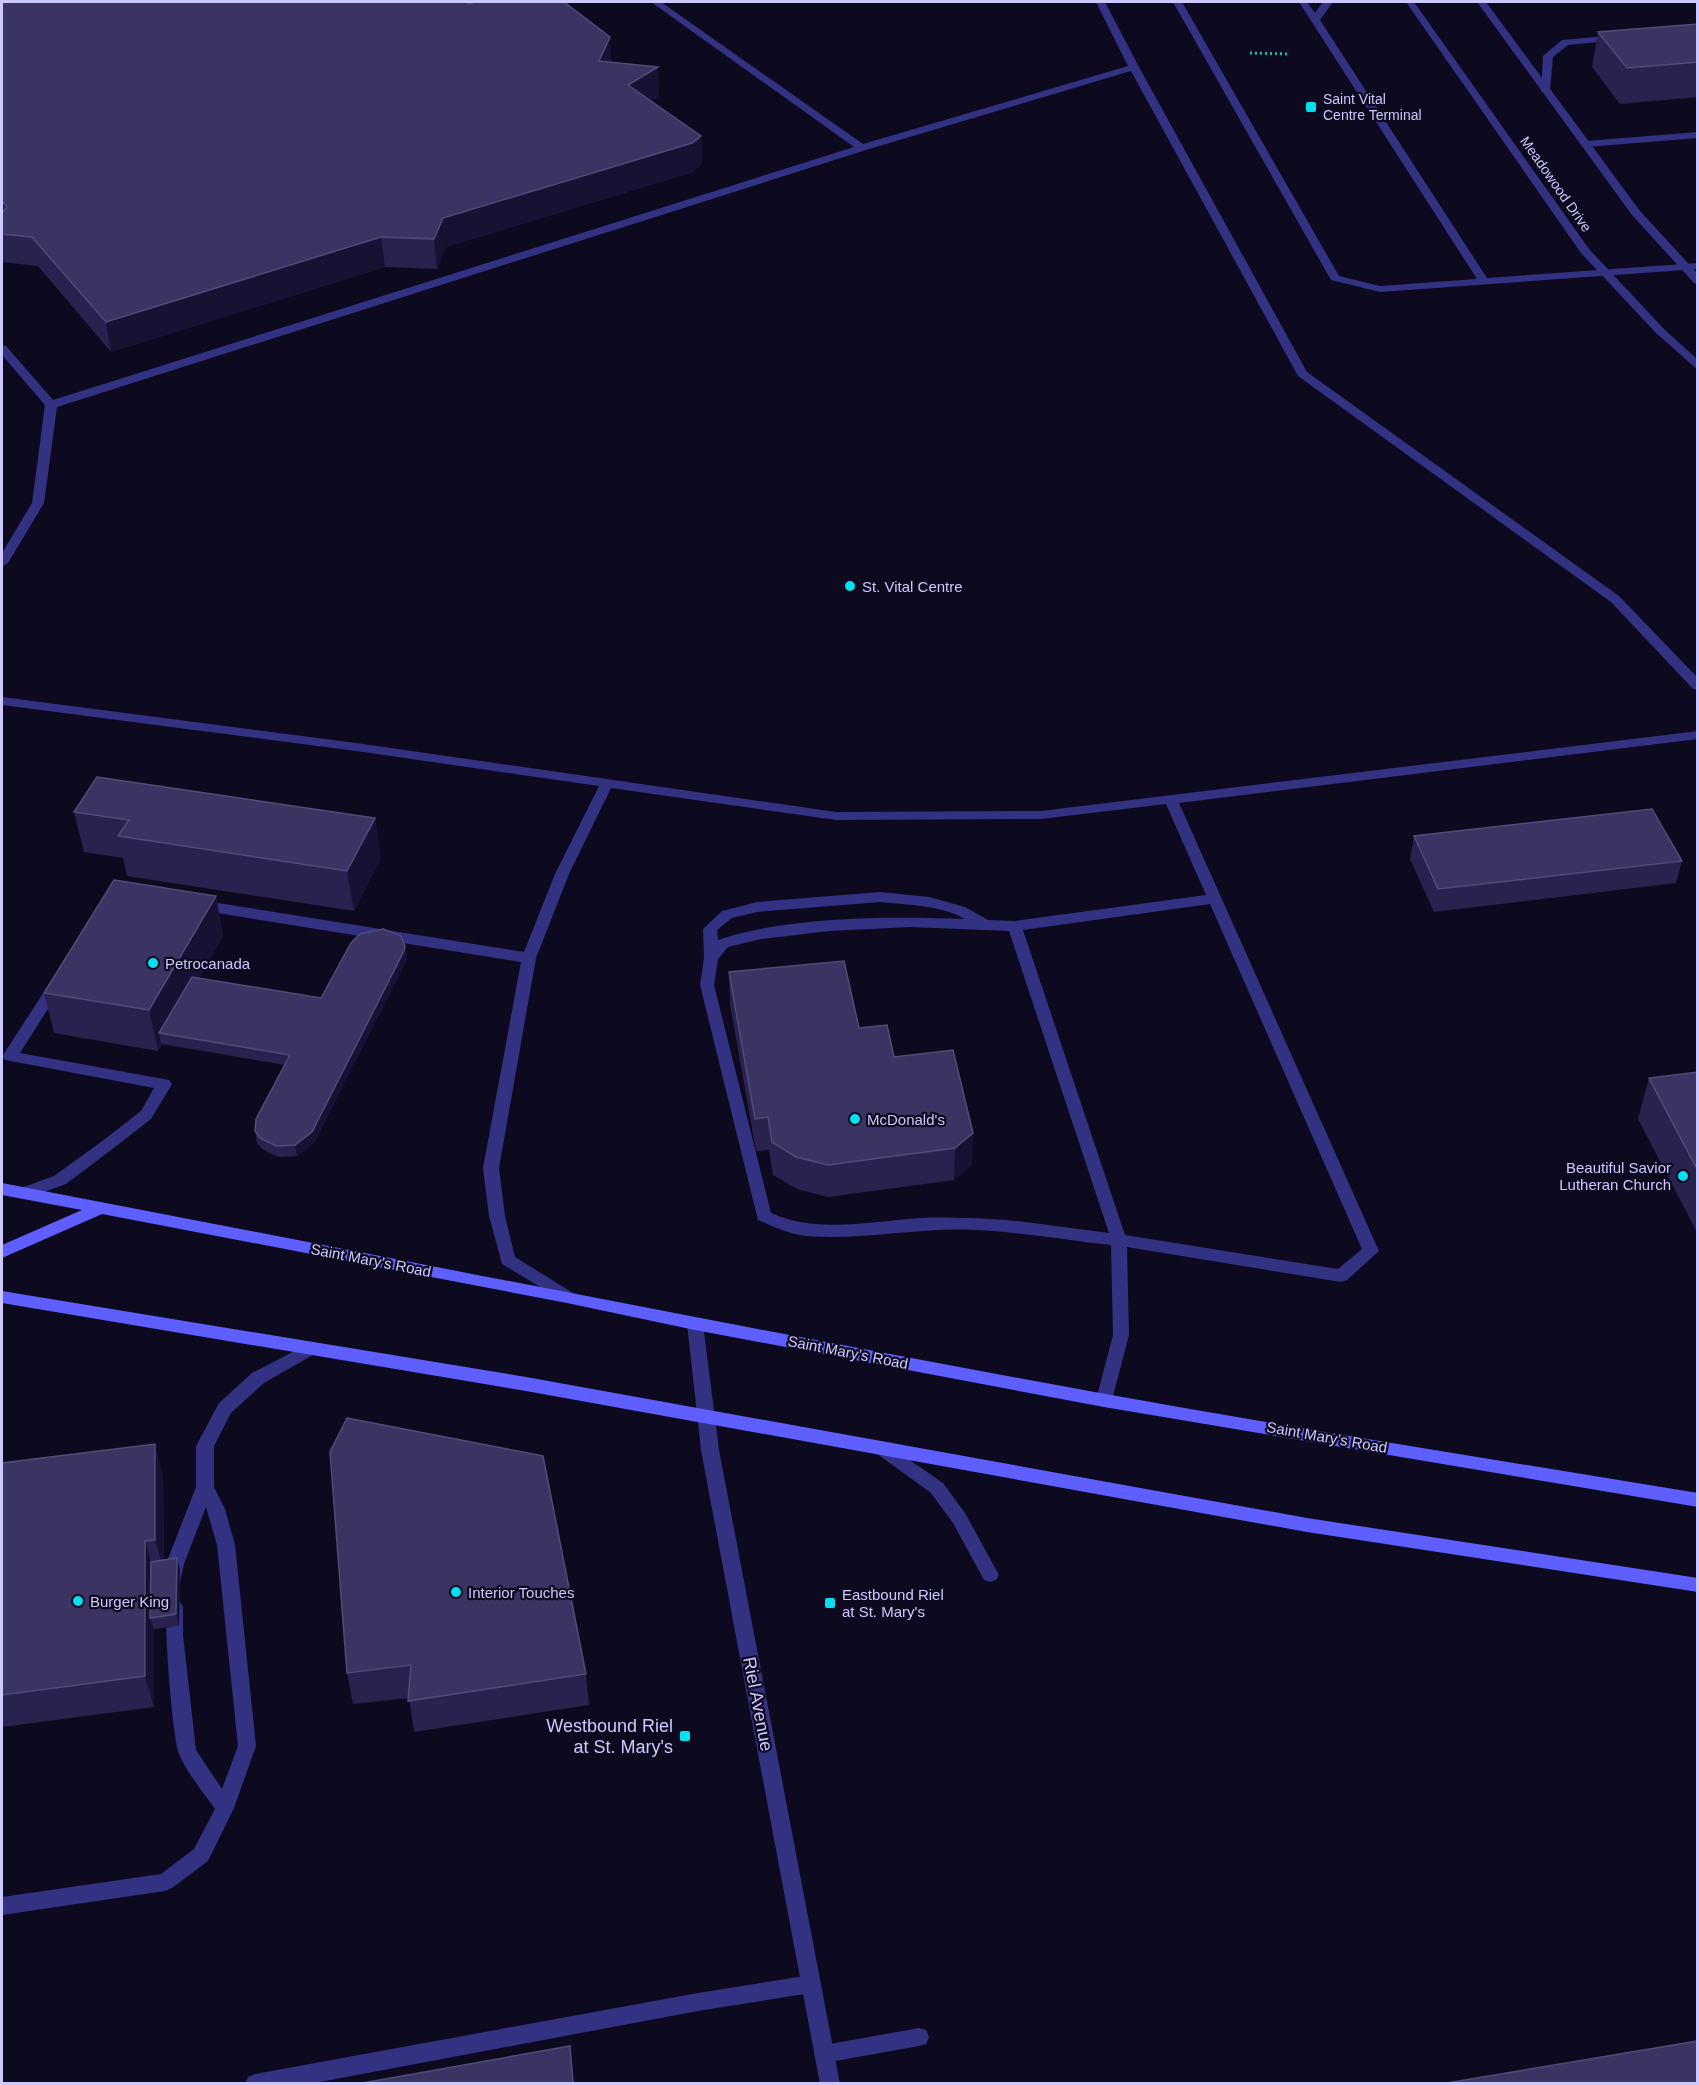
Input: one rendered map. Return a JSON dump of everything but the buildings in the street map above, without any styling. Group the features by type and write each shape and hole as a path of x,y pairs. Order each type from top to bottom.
{"main road":[{"name":"Saint Mary’s Road","path":"2,1189 567,1297 695,1324 1104,1400 1698,1500"},
{"path":"2,1252 101,1208"},
{"path":"2,1297 707,1416 1307,1525 1698,1585"}],"street":[{"path":"655,2 862,148"},
{"path":"1101,2 1134,67 1302,374 1615,599 1698,686"},
{"path":"1177,2 1335,278 1380,290 1606,275 1698,266"},
{"path":"1303,2 1485,283"},
{"path":"1315,20 1328,2"},
{"name":"Meadowood Drive","path":"1410,2 1585,251 1660,331 1698,367"},
{"path":"1480,2 1636,213 1698,281"},
{"path":"1545,90 1548,56 1565,42 1630,37"},
{"path":"51,405 862,148 1134,67"},
{"path":"1586,144 1698,135"},
{"path":"2,348 51,405 38,503 2,563"},
{"path":"2,701 356,747 836,816 1041,815 1698,735"},
{"path":"567,1297 508,1260 497,1216 491,1168 529,958 562,874 607,783"},
{"path":"987,926 960,910 929,902 880,897 767,906 727,914 710,929 711,958 707,985 764,1216 783,1225 806,1230 975,1224 1119,1240 1341,1276 1371,1251 1171,800"},
{"path":"711,958 723,943 761,934 795,930 910,922 1015,927 1215,899"},
{"path":"186,903 529,958"},
{"path":"1015,927 1119,1240 1121,1335 1104,1400"},
{"path":"24,1193 60,1180 146,1115 164,1084 10,1056 66,969"},
{"name":"Riel Avenue","path":"695,1324 712,1460 830,2084"},
{"path":"225,1808 187,1752 174,1635 175,1564 205,1487 205,1446 225,1408 258,1378 312,1348"},
{"path":"882,1448 937,1488 959,1518 990,1575"},
{"path":"2,1906 165,1882 201,1855 225,1808 247,1746 226,1545 216,1509 205,1487"},
{"path":"255,2084 811,1983"},
{"path":"824,2054 920,2037"}],"path":[{"path":"1245,53 1297,54"}],"place":[{"name":"Saint Vital Centre Terminal","path":"1311,107"},
{"name":"St. Vital Centre","path":"850,586"},
{"name":"Petrocanada","path":"153,963"},
{"name":"McDonald's","path":"855,1119"},
{"name":"Beautiful Savior Lutheran Church","path":"1683,1176"},
{"name":"Interior Touches","path":"456,1592"},
{"name":"Burger King","path":"78,1601"},
{"name":"Eastbound Riel at St. Mary's","path":"830,1603"},
{"name":"Westbound Riel at St. Mary's","path":"685,1736"}]}
